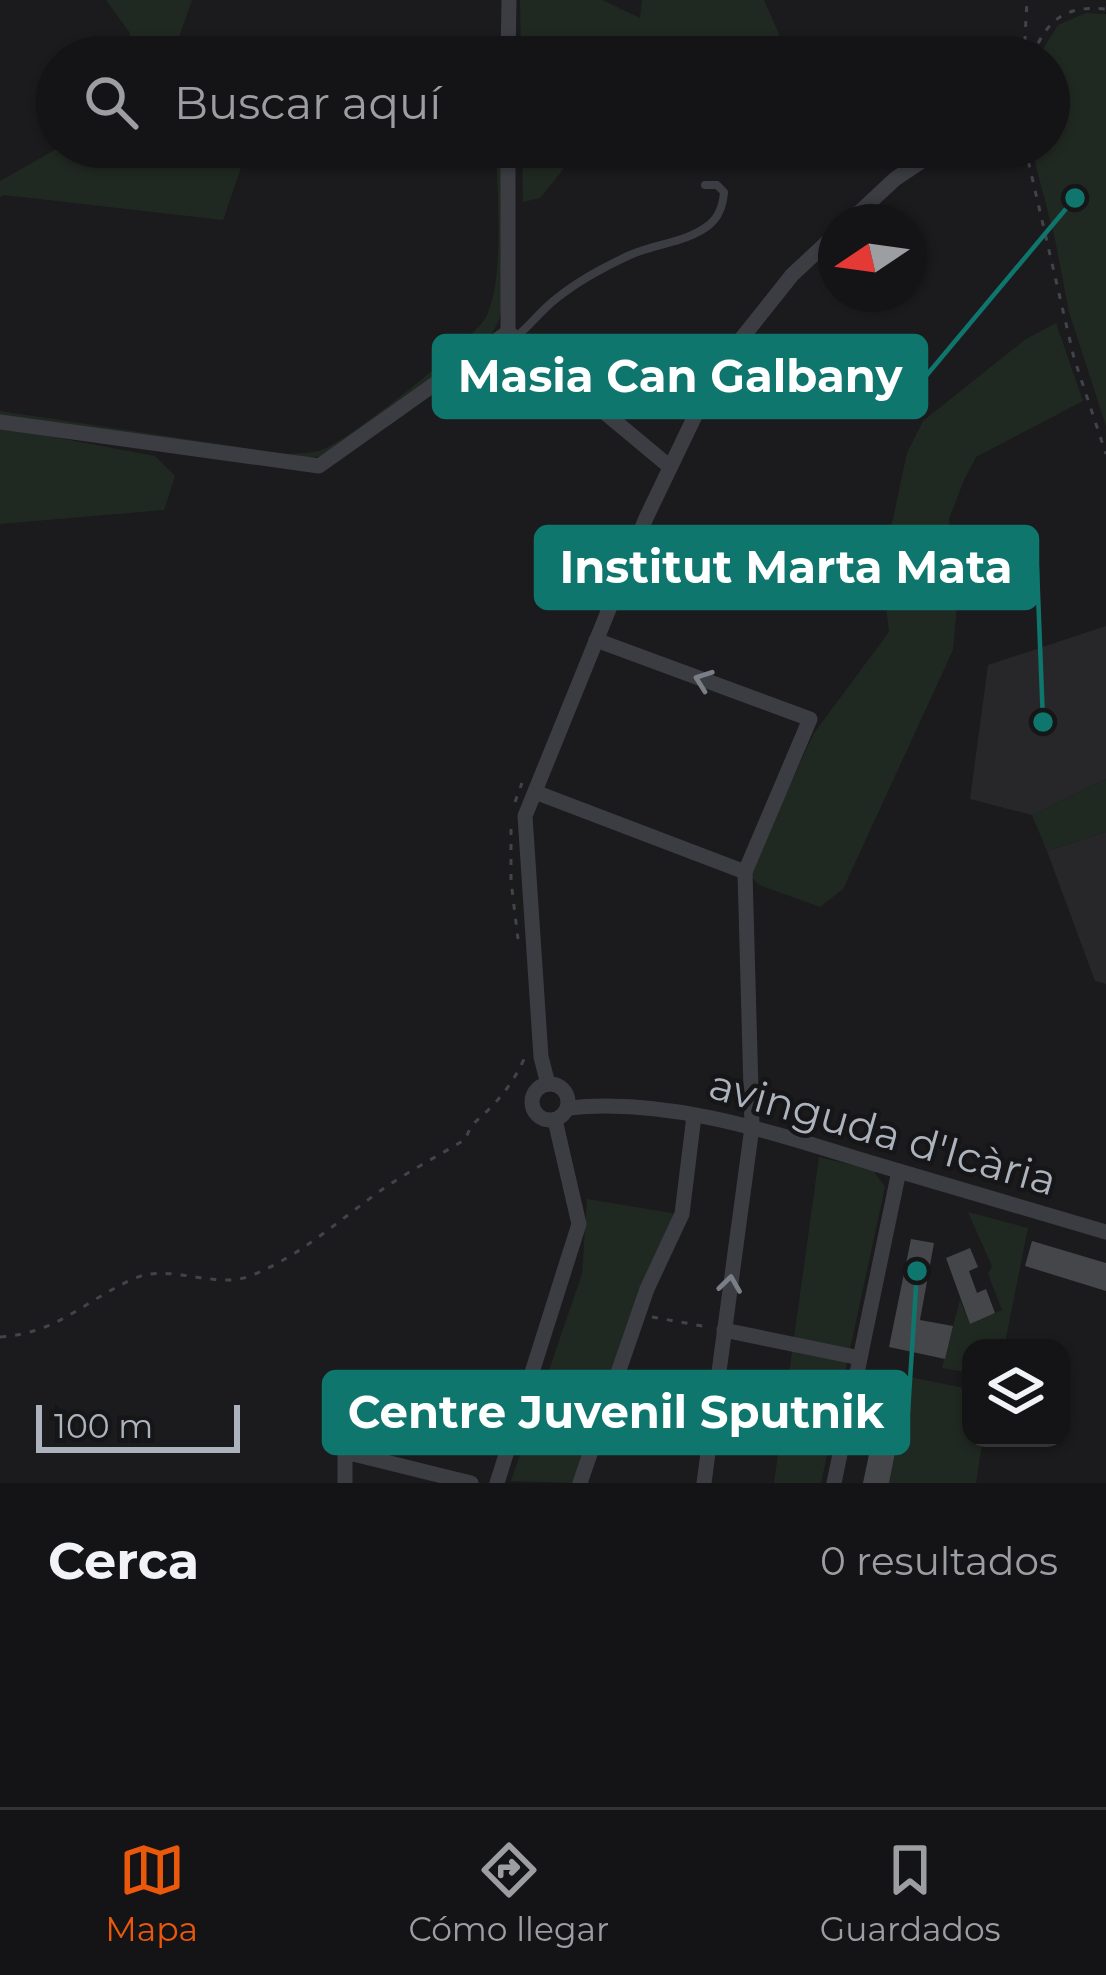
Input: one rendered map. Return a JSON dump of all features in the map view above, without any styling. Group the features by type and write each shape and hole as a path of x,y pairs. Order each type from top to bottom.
{"street":[{"path":"508,0 508,36"},
{"path":"508,168 511,335 670,466"},
{"path":"868,204 912,168"},
{"path":"548,1084 541,1057 525,816 670,466 718,368 792,275 818,251"},
{"path":"0,422 319,466 511,335"},
{"path":"596,640 810,719 745,872 752,1127 704,1483"},
{"path":"535,792 745,872"},
{"path":"497,1483 579,1224 561,1114 568,1096 548,1084 537,1089 532,1106 538,1116 561,1114"},
{"name":"avinguda d'Icària","path":"561,1114 610,1107 752,1127 1106,1232"},
{"path":"580,1483 638,1314 682,1214 694,1116"},
{"path":"834,1483 899,1171"},
{"path":"724,1330 860,1358"},
{"path":"345,1483 345,1452 471,1483"}],"lane":[{"path":"511,335 554,299 633,253 677,242 708,226 718,216 724,192 716,185 705,185"}],"path":[{"path":"1025,36 1027,0"},
{"path":"1045,36 1053,22 1078,7 1106,9"},
{"path":"1029,168 1074,358 1106,454"},
{"path":"518,943 510,833 516,793 526,776"},
{"path":"0,1337 18,1336 67,1319 135,1277 163,1272 244,1279 288,1259 386,1187 466,1139 470,1127 518,1074 529,1049"},
{"path":"638,1314 724,1330"}],"shaded area":[{"path":"106,0 192,0 179,36 130,33"},
{"path":"520,0 602,0 640,18 642,0 764,0 780,36 521,36"},
{"path":"1086,13 1106,14 1106,426 1069,312 1036,168 1070,168 1070,36 1051,36 1058,25"},
{"path":"36,161 36,168 241,168 223,220 0,197 0,181"},
{"path":"497,168 503,168 504,296 487,339 322,456 298,460 0,418 0,411 285,454 318,451 384,409 478,328 493,298"},
{"path":"522,168 564,168 540,198 523,202"},
{"path":"1056,323 1083,401 976,457 964,480 949,519 958,593 953,650 843,889 820,907 759,885 749,874 814,733 889,632 882,570 907,453 923,421 1026,339"},
{"path":"0,427 155,456 175,476 164,510 0,524"},
{"path":"1106,626 1106,779 1032,815 970,799 988,665"},
{"path":"1106,779 1106,832 1047,851 1032,815"},
{"path":"1106,832 1106,984 1095,981 1047,851"},
{"path":"819,1157 873,1170 885,1187 821,1483 774,1483"},
{"path":"587,1199 677,1214 575,1483 511,1481 582,1274"},
{"path":"968,1212 1028,1228 1006,1339 962,1339 962,1371 942,1368 960,1300 970,1324 1002,1310 988,1274 992,1266"},
{"path":"910,1377 962,1388 962,1447 982,1447 976,1483 889,1483"}],"building":[{"path":"911,1239 934,1243 920,1320 953,1326 945,1359 889,1347"},
{"path":"1032,1241 1106,1263 1106,1291 1025,1266"},
{"path":"970,1248 978,1267 969,1271 977,1293 986,1289 995,1313 970,1324 946,1258"},
{"path":"886,1373 910,1377 889,1483 863,1483"}],"place":[{"name":"Masia Can Galbany","path":"1075,198"},
{"name":"Institut Marta Mata","path":"1043,722"},
{"name":"Centre Juvenil Sputnik","path":"917,1271"}]}
